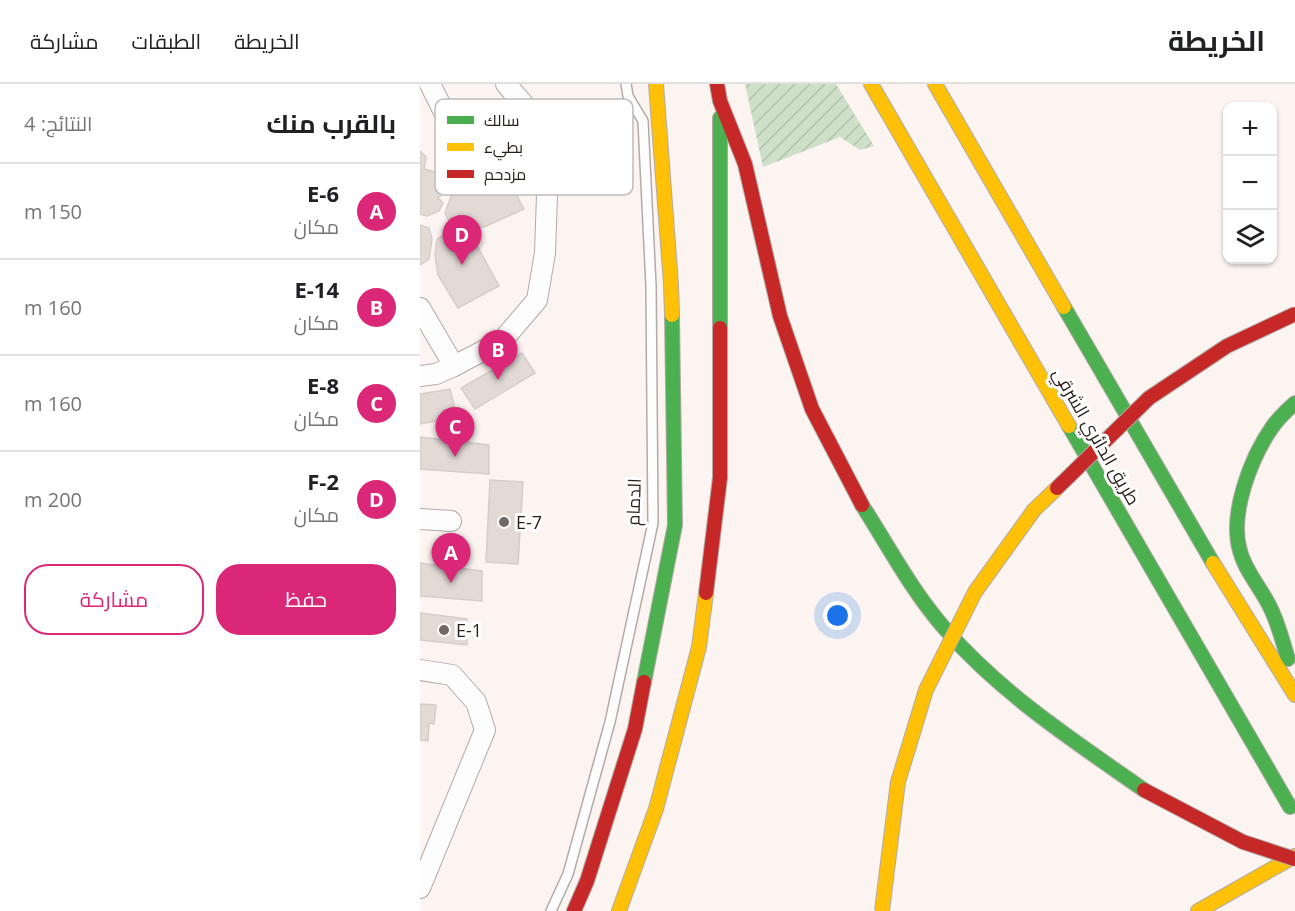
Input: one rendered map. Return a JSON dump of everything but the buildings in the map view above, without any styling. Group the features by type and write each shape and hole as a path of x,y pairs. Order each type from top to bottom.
{"main road":[{"path":"574,911 587,880 635,729 675,525 671,284 656,84"},
{"path":"620,911 656,809 699,647 720,478 720,101 717,84"},
{"name":"طريق الدائري الشرقي","path":"871,84 1290,807"},
{"name":"طريق الدائري الشرقي","path":"935,84 1205,550 1295,694"},
{"path":"720,101 745,164 780,316 812,409 854,492 912,584 945,629 990,675 1047,723 1143,790 1243,842 1295,857"},
{"path":"882,911 898,782 926,690 975,592 1034,510 1149,398 1227,346 1295,314"},
{"path":"1295,403 1274,425 1256,454 1241,500 1238,530 1239,552 1270,608 1295,677"},
{"path":"1198,911 1295,857"}],"street":[{"path":"430,84 438,99"},
{"path":"506,84 519,99"},
{"path":"420,376 436,374 501,341 537,300 545,253 547,195"},
{"path":"420,308 454,366"},
{"path":"420,519 451,521"},
{"path":"420,670 452,675 476,702 485,730 420,888"}],"lane":[{"name":"الدمام","path":"626,84 630,99"},
{"name":"الدمام","path":"551,911 568,874 610,722 653,523 651,286 643,121 633,104"}],"green space":[{"path":"745,84 836,84 874,146 860,150 840,137 763,167"}],"traffic: fast":[{"path":"720,118 720,328"},
{"path":"1064,307 1213,563"},
{"path":"644,682 675,525 672,315"},
{"path":"1288,659 1271,610 1242,558 1237,536 1237,520 1244,486 1257,453 1273,426 1295,403"},
{"path":"1069,426 1290,807"},
{"path":"862,505 923,601 968,654 1040,716 1144,790"}],"traffic: slow":[{"path":"656,84 672,315"},
{"path":"871,84 1069,426"},
{"path":"935,84 1064,307"},
{"path":"882,911 898,782 926,690 975,592 1034,510 1057,488"},
{"path":"1213,563 1295,695"},
{"path":"619,911 656,809 699,647 706,593"},
{"path":"1198,911 1295,856"}],"traffic: jam":[{"path":"717,84 720,101 745,164 780,316 812,409 862,505"},
{"path":"1057,488 1149,398 1227,346 1295,314"},
{"path":"706,593 720,478 720,328"},
{"path":"574,911 587,881 635,729 644,682"},
{"path":"1144,790 1243,842 1295,859"}],"place":[{"name":"F-2","path":"462,265"},
{"name":"E-14","path":"498,380"},
{"name":"E-8","path":"455,457"},
{"name":"E-7","path":"504,522"},
{"name":"E-6","path":"451,583"},
{"name":"E-1","path":"444,630"}]}
